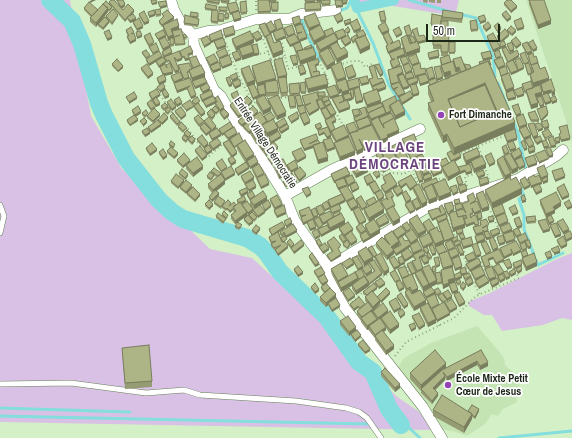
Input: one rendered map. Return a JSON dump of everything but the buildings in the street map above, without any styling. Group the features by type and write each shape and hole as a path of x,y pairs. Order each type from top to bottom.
{"street":[{"path":"171,0 174,10 180,20 193,36 208,31 221,30 244,24 256,19 289,19 299,15 336,10"},
{"name":"Entrée Village Démocratie","path":"193,36 194,44 214,90 221,96 266,165 285,196 295,221 328,267 327,276 345,308 423,407 442,438"},
{"path":"285,196 331,170 373,152 420,129"},
{"path":"328,267 425,209 482,192 518,179 556,156 563,150"}],"lane":[{"path":"0,205 4,216 0,233"},
{"path":"0,384 71,383 146,393 184,390 200,395 296,401 346,408 359,412 367,418 381,438"}],"path":[{"path":"236,0 244,24"},
{"path":"256,0 254,18 256,19 272,60 280,98"},
{"path":"299,15 310,44 327,77 329,88 318,92"},
{"path":"221,30 240,79 253,102"},
{"path":"282,43 288,69 303,66"},
{"path":"260,54 268,52"},
{"path":"272,60 285,56"},
{"path":"337,66 352,61 361,61 366,67 374,63"},
{"path":"156,88 172,112 188,129 208,157 240,127 253,102 258,99 296,96"},
{"path":"172,112 214,90"},
{"path":"323,91 338,114 346,130"},
{"path":"461,153 508,134"},
{"path":"399,139 421,190"},
{"path":"478,146 492,188"},
{"path":"373,152 382,176 393,173 404,174 412,168"},
{"path":"469,195 465,177 474,174"},
{"path":"430,181 442,178 446,181 454,201"},
{"path":"414,190 418,187 418,185 424,183"},
{"path":"482,192 501,234 494,238 499,250"},
{"path":"442,203 452,232 460,240 465,254 463,256 467,264 465,266 480,295"},
{"path":"388,362 406,342 440,327 454,318 466,305 480,295 519,278 508,260 485,271 479,259 486,256"},
{"path":"345,308 378,279 406,265 411,278 412,277"},
{"path":"434,316 440,327"}],"shaded area":[{"path":"0,0 70,0 91,116 122,169 159,200 210,249 252,258 360,357 396,396 418,411 425,418 432,430 0,422"},
{"path":"351,0 459,0 455,16 393,6 367,7 353,4"},
{"path":"526,0 572,0 572,144 570,133"},
{"path":"572,253 572,320 562,318 543,325 502,331 492,315 484,315 469,306 468,302 490,293"},
{"path":"477,326 504,358 505,365 517,376 520,384 516,394 517,402 503,409 498,416 492,414 485,424 467,436 441,429 397,369 404,358 431,343"}],"waterway":[{"path":"50,0 72,21 82,44 99,103 104,115 126,158 159,200 172,212 183,219 247,238 260,246 267,253 280,272 327,317 359,362 373,372 389,409 401,425"},
{"path":"339,11 347,8 351,0"},
{"path":"352,0 373,43 389,85 410,119"},
{"path":"354,0 357,8 394,0"},
{"path":"409,0 451,12"},
{"path":"459,14 476,18 493,56 495,76"},
{"path":"302,16 301,17 308,37 320,60"},
{"path":"498,83 518,133 526,170"},
{"path":"521,188 524,196 519,199 524,215 524,229 534,255"},
{"path":"536,260 538,265 563,253"},
{"path":"0,408 130,412"},
{"path":"389,409 420,438"},
{"path":"0,416 369,424"},
{"path":"499,438 572,431"}],"place":[{"name":"Fort Dimanche","path":"441,115"},
{"name":"École Mixte Petit Cœur de Jesus","path":"448,385"}],"district":[{"name":"VILLAGE DÉMOCRATIE","path":"395,156"}]}
